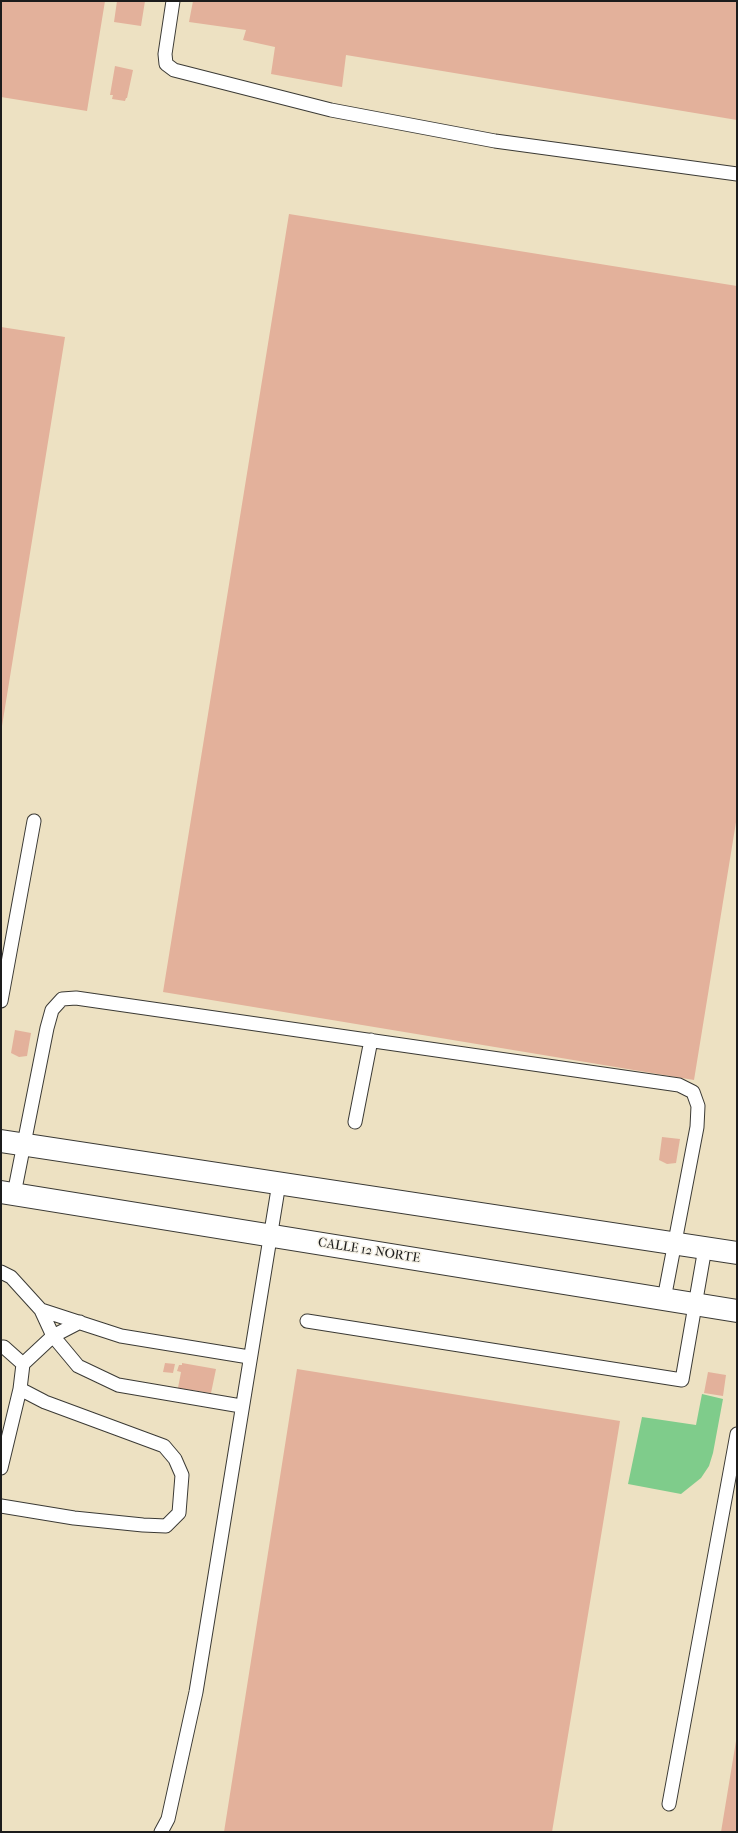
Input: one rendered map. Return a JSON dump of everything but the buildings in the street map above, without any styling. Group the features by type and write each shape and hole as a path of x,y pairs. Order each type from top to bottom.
{"main road":[{"path":"1,1141 737,1253"},
{"name":"CALLE 12 NORTE","path":"8,1193 737,1311"}],"lane":[{"path":"173,1 165,54 166,64 174,70 331,110 495,141 737,174"},
{"path":"1,1001 34,821"},
{"path":"8,1193 24,1144 47,1028 52,1010 62,999 76,998 679,1085 693,1092 698,1106 697,1127 676,1243 664,1299"},
{"path":"355,1122 371,1040"},
{"path":"162,1832 168,1819 196,1692 241,1406 279,1183"},
{"path":"307,1321 682,1380 706,1248"},
{"path":"1,1272 11,1277 41,1310 53,1336 78,1366 118,1384 241,1406"},
{"path":"41,1310 121,1336 249,1357"},
{"path":"1,1468 20,1389 23,1364 53,1336 80,1322"},
{"path":"1,1347 4,1347 23,1364"},
{"path":"1,1506 74,1518 166,1526 179,1513 182,1475 175,1459 164,1446 45,1402 20,1389"},
{"path":"669,1804 737,1434"}],"green space":[{"path":"702,1394 723,1399 713,1453 709,1466 701,1478 681,1494 628,1484 642,1417 696,1425"}]}
